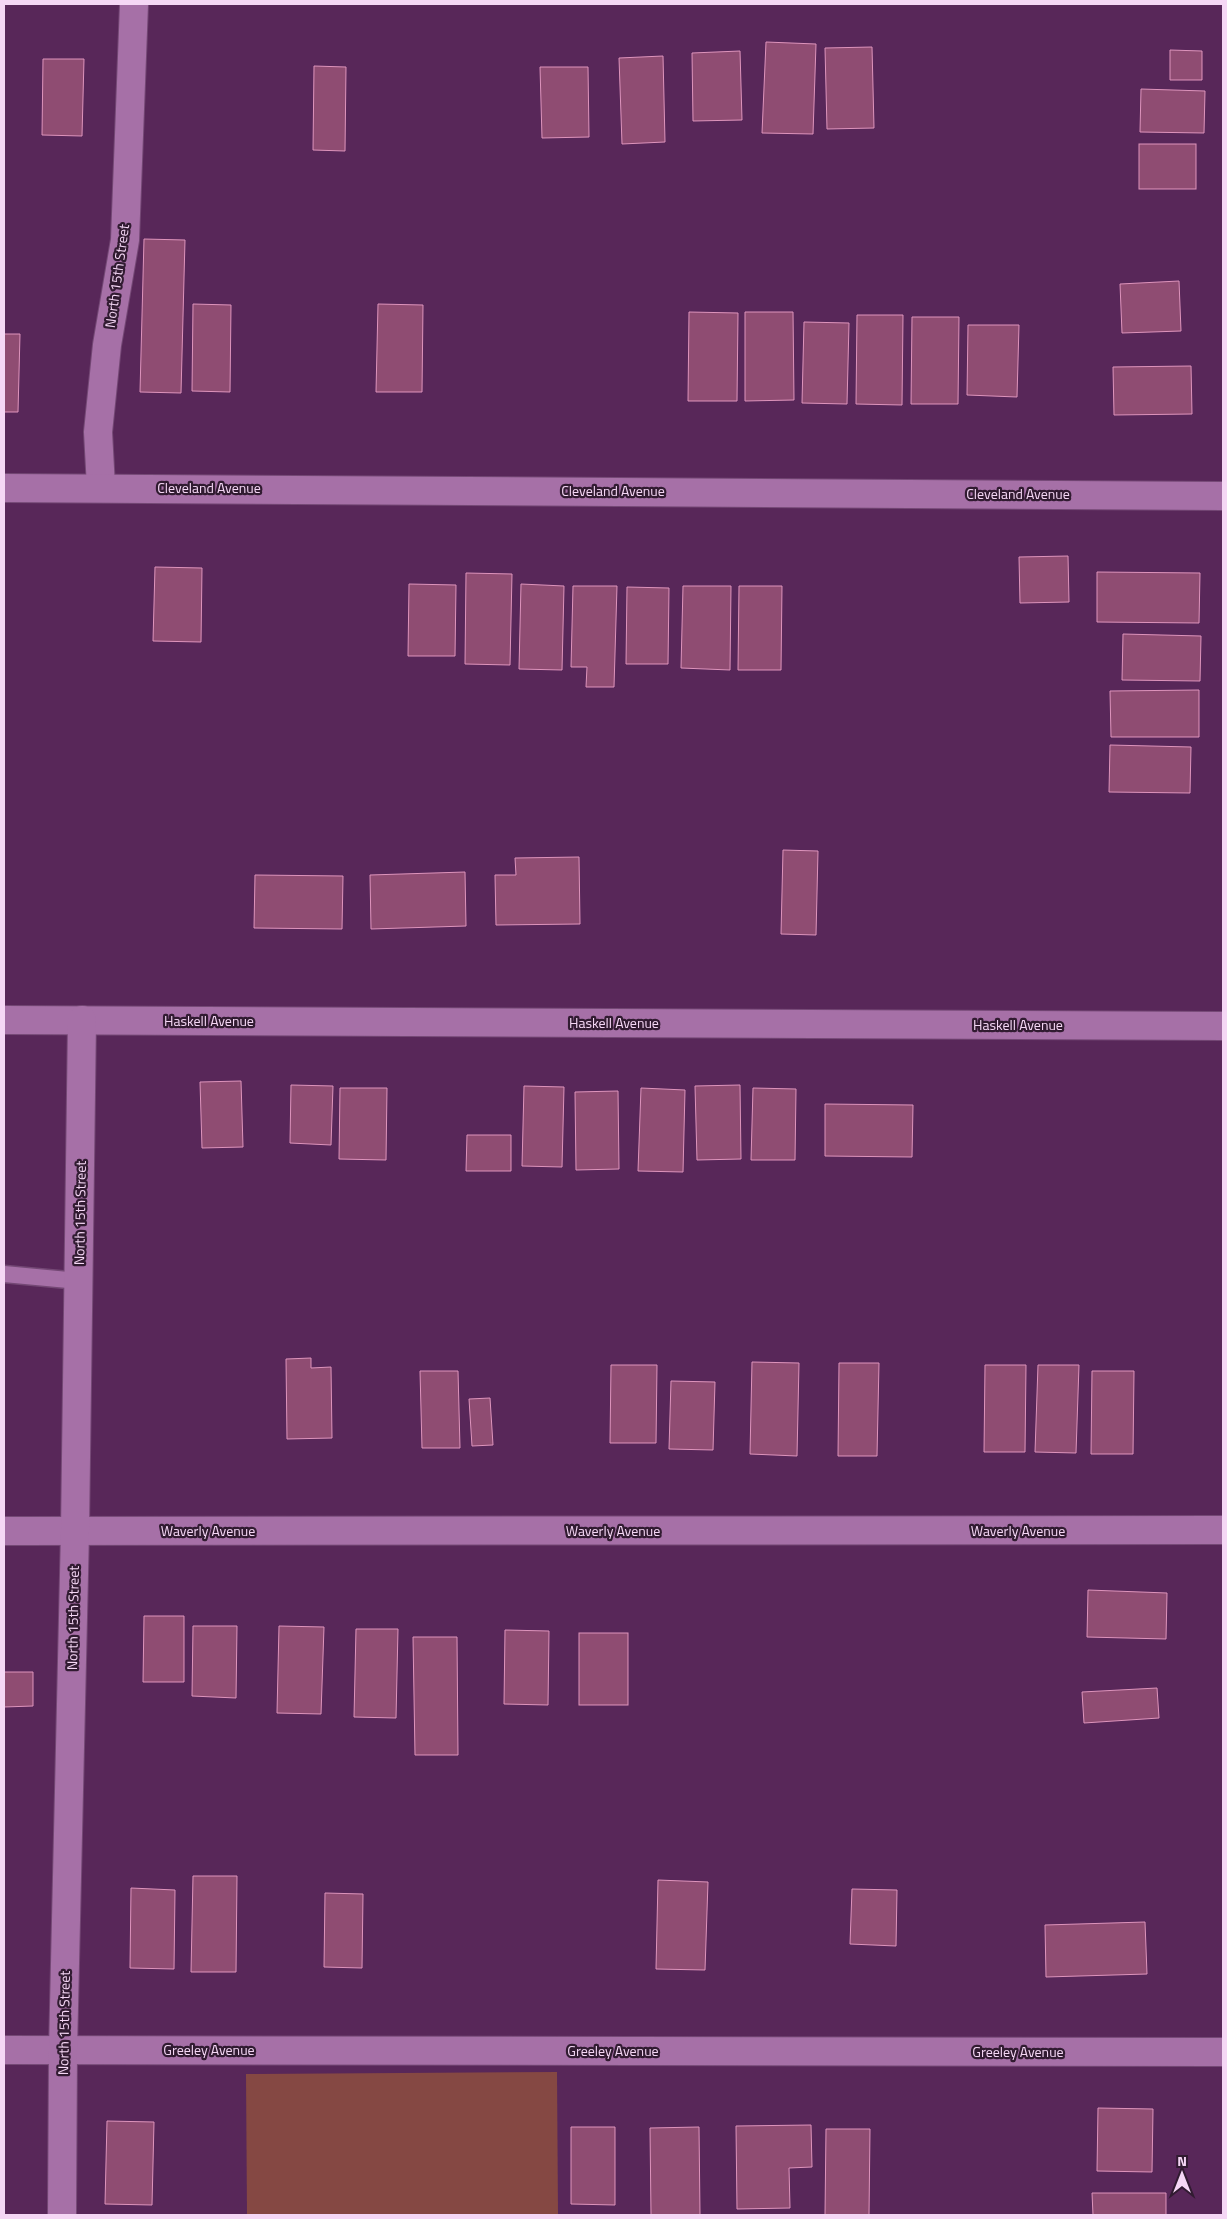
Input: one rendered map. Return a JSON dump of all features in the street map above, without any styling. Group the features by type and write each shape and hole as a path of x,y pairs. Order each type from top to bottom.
{"street":[{"name":"North 15th Street","path":"101,487 98,432 107,345 125,240 134,4"},
{"name":"Cleveland Avenue","path":"4,488 101,487 1223,496"},
{"name":"Haskell Avenue","path":"4,1020 1223,1026"},
{"name":"North 15th Street","path":"62,2215 63,2050 75,1531 82,1020"},
{"name":"Waverly Avenue","path":"4,1531 1223,1530"},
{"name":"Greeley Avenue","path":"4,2050 1223,2052"}],"lane":[{"path":"4,1274 79,1280"}],"shaded area":[{"path":"557,2072 558,2215 247,2215 246,2074"}],"building":[{"path":"766,42 816,44 813,134 762,133"},
{"path":"872,47 874,128 827,129 825,48"},
{"path":"1170,50 1202,51 1202,80 1170,80"},
{"path":"740,51 742,120 693,121 692,53"},
{"path":"663,56 665,142 622,144 619,58"},
{"path":"43,59 84,59 82,136 42,135"},
{"path":"314,66 346,67 345,151 313,150"},
{"path":"540,67 588,67 589,137 542,138"},
{"path":"1141,89 1205,91 1204,133 1140,132"},
{"path":"1139,144 1196,144 1196,189 1139,189"},
{"path":"144,239 185,240 181,393 140,392"},
{"path":"1179,281 1181,331 1122,333 1120,284"},
{"path":"193,304 231,305 230,392 192,391"},
{"path":"378,304 423,305 422,392 376,392"},
{"path":"689,312 738,313 737,401 688,401"},
{"path":"745,312 793,312 794,400 745,401"},
{"path":"857,315 903,315 902,405 856,404"},
{"path":"912,317 959,317 958,404 911,404"},
{"path":"804,322 849,323 847,404 802,403"},
{"path":"968,325 1019,325 1017,397 967,395"},
{"path":"4,334 20,334 18,412 4,412"},
{"path":"1191,366 1192,414 1114,415 1113,367"},
{"path":"1068,556 1069,602 1020,603 1019,557"},
{"path":"155,567 202,568 201,642 153,641"},
{"path":"1097,572 1200,573 1199,623 1097,622"},
{"path":"466,573 512,574 510,665 465,664"},
{"path":"409,584 456,585 455,656 408,656"},
{"path":"521,584 564,586 562,670 519,669"},
{"path":"573,586 617,586 614,687 586,687 587,667 571,667"},
{"path":"683,586 731,586 730,670 681,668"},
{"path":"739,586 782,586 781,670 738,670"},
{"path":"627,587 669,588 668,664 626,664"},
{"path":"1123,634 1201,636 1200,681 1122,680"},
{"path":"1199,690 1199,737 1111,737 1110,691"},
{"path":"1110,745 1191,747 1190,793 1109,792"},
{"path":"783,850 818,851 816,935 781,934"},
{"path":"579,857 580,924 496,925 495,875 516,875 515,858"},
{"path":"465,872 466,926 371,929 370,875"},
{"path":"255,875 343,876 342,929 254,928"},
{"path":"241,1081 243,1147 202,1148 200,1082"},
{"path":"291,1085 333,1086 331,1145 290,1143"},
{"path":"740,1085 741,1159 697,1160 695,1086"},
{"path":"524,1086 564,1087 562,1167 522,1166"},
{"path":"340,1088 387,1088 386,1160 339,1159"},
{"path":"641,1088 685,1090 683,1172 638,1171"},
{"path":"753,1088 796,1089 795,1160 751,1160"},
{"path":"618,1091 619,1169 576,1170 575,1092"},
{"path":"825,1104 913,1105 912,1157 825,1156"},
{"path":"467,1135 511,1135 511,1171 466,1171"},
{"path":"311,1358 311,1368 331,1367 332,1438 287,1439 286,1359"},
{"path":"752,1362 799,1363 797,1456 750,1454"},
{"path":"839,1363 879,1363 877,1456 838,1456"},
{"path":"611,1365 657,1365 656,1443 610,1443"},
{"path":"985,1365 1026,1365 1025,1452 984,1452"},
{"path":"1038,1365 1079,1365 1076,1453 1035,1452"},
{"path":"420,1371 458,1371 460,1448 422,1448"},
{"path":"1092,1371 1134,1371 1133,1454 1091,1454"},
{"path":"671,1381 715,1382 713,1450 669,1449"},
{"path":"490,1398 493,1445 472,1446 469,1399"},
{"path":"1088,1590 1167,1593 1166,1639 1087,1637"},
{"path":"144,1616 184,1616 184,1682 143,1682"},
{"path":"193,1626 237,1626 236,1698 192,1696"},
{"path":"279,1626 324,1627 321,1714 277,1713"},
{"path":"356,1629 398,1629 396,1718 354,1717"},
{"path":"505,1630 549,1631 548,1705 504,1704"},
{"path":"579,1633 628,1633 628,1705 579,1705"},
{"path":"413,1637 457,1637 458,1755 415,1755"},
{"path":"4,1672 33,1672 33,1706 4,1707"},
{"path":"1157,1688 1159,1718 1084,1723 1082,1692"},
{"path":"193,1876 237,1876 236,1972 191,1972"},
{"path":"658,1880 708,1882 705,1970 656,1969"},
{"path":"131,1888 175,1890 174,1969 130,1968"},
{"path":"852,1889 897,1890 896,1946 850,1944"},
{"path":"325,1893 363,1894 362,1968 324,1967"},
{"path":"1145,1922 1147,1974 1046,1977 1045,1925"},
{"path":"1098,2108 1153,2109 1152,2172 1097,2171"},
{"path":"107,2121 154,2122 152,2205 105,2204"},
{"path":"811,2125 812,2167 789,2168 790,2208 737,2209 736,2126"},
{"path":"571,2127 615,2127 615,2205 571,2204"},
{"path":"699,2127 700,2215 651,2215 650,2128"},
{"path":"826,2129 870,2129 869,2215 825,2215"},
{"path":"1092,2193 1166,2193 1166,2215 1093,2215"}]}
